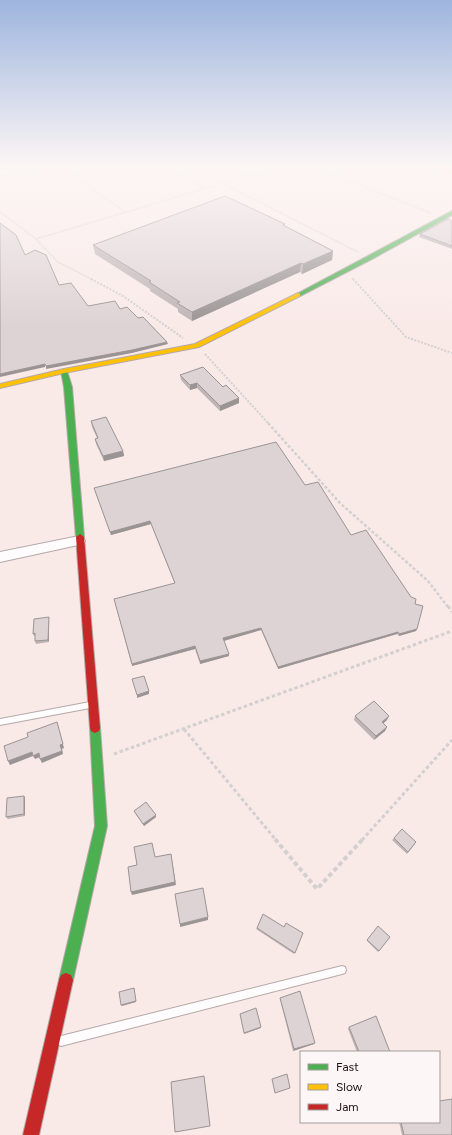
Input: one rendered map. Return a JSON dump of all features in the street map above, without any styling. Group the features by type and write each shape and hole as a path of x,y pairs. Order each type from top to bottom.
{"street":[{"path":"0,386 64,371 197,346 370,258 439,220"},
{"path":"32,1135 51,1043 101,826 68,387 64,371"},
{"path":"0,557 79,541"}],"lane":[{"path":"0,722 93,705"},
{"path":"51,1043 342,970"}],"path":[{"path":"11,220 36,239 58,262 123,296 170,330 197,346 340,503 428,581 452,612"},
{"path":"36,239 99,220"},
{"path":"296,220 370,258"},
{"path":"345,270 406,337 452,353"},
{"path":"97,761 452,631"},
{"path":"184,729 316,889 452,740"}],"building":[{"path":"160,220 276,220 285,224 283,225 333,251 303,264 301,263 192,312 177,303 180,302 149,282 151,281 93,245"},
{"path":"446,220 452,221 452,246 420,234"},
{"path":"0,223 16,235 25,255 35,250 46,255 59,285 71,283 88,306 115,301 120,309 127,307 138,318 143,317 167,342 46,366 45,364 0,374"},
{"path":"203,367 223,387 226,385 239,398 220,406 197,383 190,385 180,375"},
{"path":"106,417 123,451 103,456 95,439 98,438 91,421"},
{"path":"276,442 305,485 318,482 351,535 366,530 411,597 416,599 415,604 423,606 417,629 399,634 398,632 278,667 261,628 223,638 229,654 200,661 195,646 132,664 114,599 175,583 150,521 110,532 94,488"},
{"path":"49,617 48,640 35,641 35,633 33,634 34,619"},
{"path":"144,676 149,691 137,695 132,679"},
{"path":"374,701 389,716 382,722 387,727 376,736 355,716"},
{"path":"57,722 63,744 60,745 62,751 40,759 39,753 33,756 32,752 8,761 4,746 28,737 27,733"},
{"path":"24,796 24,814 6,817 7,798"},
{"path":"146,802 156,815 143,824 134,811"},
{"path":"402,829 416,842 408,852 394,838"},
{"path":"152,843 155,857 171,854 175,882 131,892 128,867 137,865 134,847"},
{"path":"203,888 208,917 180,924 175,894"},
{"path":"263,914 284,927 286,923 303,933 295,953 257,928"},
{"path":"378,926 390,937 379,951 367,940"},
{"path":"134,988 136,1001 121,1005 119,992"},
{"path":"300,991 315,1043 294,1049 280,998"},
{"path":"256,1008 261,1027 244,1033 240,1014"},
{"path":"376,1016 390,1051 359,1051 349,1027"},
{"path":"287,1074 290,1088 275,1093 272,1079"},
{"path":"204,1076 210,1126 175,1132 171,1082"},
{"path":"452,1099 452,1135 404,1135 401,1123 440,1123 440,1101"}],"traffic: fast":[{"path":"298,295 439,220"},
{"path":"64,371 68,387 80,537"},
{"path":"66,980 101,826 95,728"}],"traffic: slow":[{"path":"0,386 64,371 197,346 298,295"}],"traffic: jam":[{"path":"80,537 95,728"},
{"path":"31,1135 66,980"}]}
